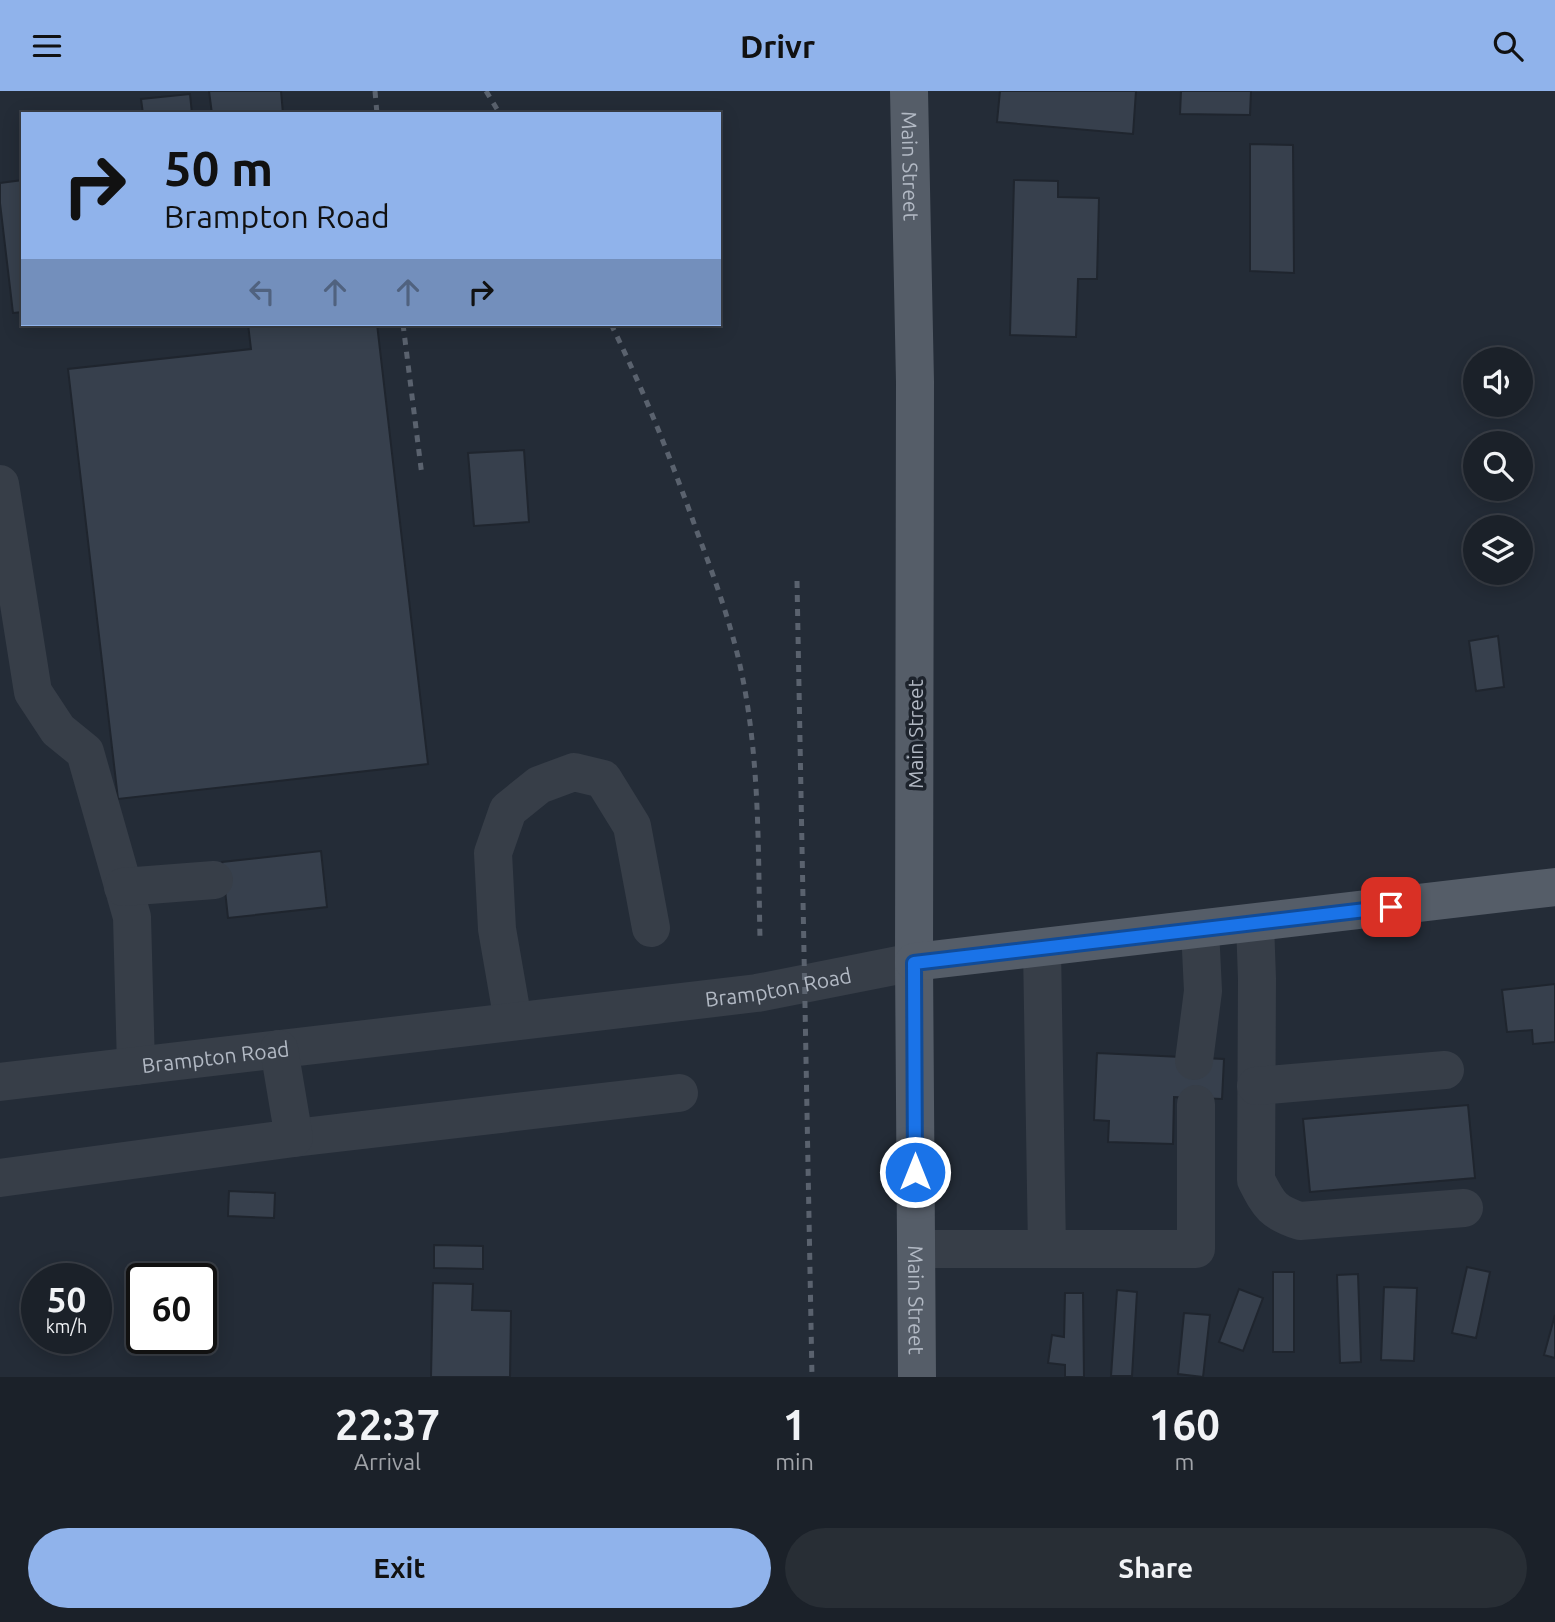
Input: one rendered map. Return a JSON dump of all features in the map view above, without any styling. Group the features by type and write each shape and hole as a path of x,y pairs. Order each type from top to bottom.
{"main road":[{"name":"Main Street","path":"909,91 915,382 914,963 917,1377"},
{"name":"Brampton Road","path":"914,963 1555,887"}],"street":[{"path":"0,484 33,692 58,730 85,752 132,916 136,1066"},
{"path":"513,1021 497,929 493,853 508,810 539,785 574,772 603,779 632,826 651,928"},
{"path":"123,887 214,880"},
{"path":"1255,923 1256,1180 1269,1205 1284,1216 1300,1221 1464,1207"},
{"path":"1194,1061 1203,991 1200,929"},
{"path":"1042,948 1047,1249"},
{"name":"Brampton Road","path":"0,1082 758,993 914,963"},
{"path":"279,1049 294,1138"},
{"path":"1256,1086 1445,1070"},
{"path":"0,1178 294,1138 679,1093"},
{"path":"916,1249 1196,1249 1196,1104"}],"building":[{"path":"209,91 281,91 283,112 212,112"},
{"path":"1000,91 1136,91 1133,134 997,122"},
{"path":"1181,91 1251,91 1250,115 1180,114"},
{"path":"190,94 192,112 143,112 141,99"},
{"path":"1250,144 1293,145 1294,273 1250,271"},
{"path":"21,180 21,312 13,313 0,183"},
{"path":"1014,180 1058,181 1058,197 1099,198 1097,279 1078,279 1076,337 1010,335"},
{"path":"248,326 377,326 428,764 118,799 68,369 251,349"},
{"path":"524,450 529,522 474,526 468,453"},
{"path":"1498,636 1504,687 1476,691 1469,641"},
{"path":"321,851 327,907 228,918 222,862"},
{"path":"1555,984 1555,1042 1533,1044 1532,1030 1507,1032 1502,990"},
{"path":"1097,1053 1224,1059 1222,1099 1174,1097 1173,1144 1108,1142 1109,1121 1094,1120"},
{"path":"1468,1105 1475,1178 1310,1192 1303,1119"},
{"path":"229,1191 275,1193 274,1218 228,1216"},
{"path":"434,1245 483,1246 483,1269 434,1268"},
{"path":"1467,1267 1490,1272 1476,1338 1452,1333"},
{"path":"1273,1272 1294,1272 1294,1352 1273,1352"},
{"path":"1358,1274 1361,1362 1340,1363 1337,1275"},
{"path":"433,1283 473,1284 472,1310 511,1311 510,1377 431,1377"},
{"path":"1384,1287 1417,1288 1414,1361 1381,1360"},
{"path":"1239,1289 1263,1298 1243,1351 1219,1342"},
{"path":"1117,1290 1137,1292 1132,1376 1111,1376"},
{"path":"1065,1293 1083,1293 1084,1377 1065,1377 1065,1365 1048,1363 1052,1335 1064,1337"},
{"path":"1184,1313 1210,1315 1203,1377 1178,1374"},
{"path":"1555,1315 1555,1358 1544,1355"}],"railway":[{"path":"375,91 377,112"},
{"path":"486,91 499,112"},
{"path":"403,326 422,476"},
{"path":"612,326 677,477 715,581 737,652 747,703 755,771 760,939"},
{"path":"797,581 812,1377"}],"route":[{"path":"915,1172 914,963 1391,907"}]}
